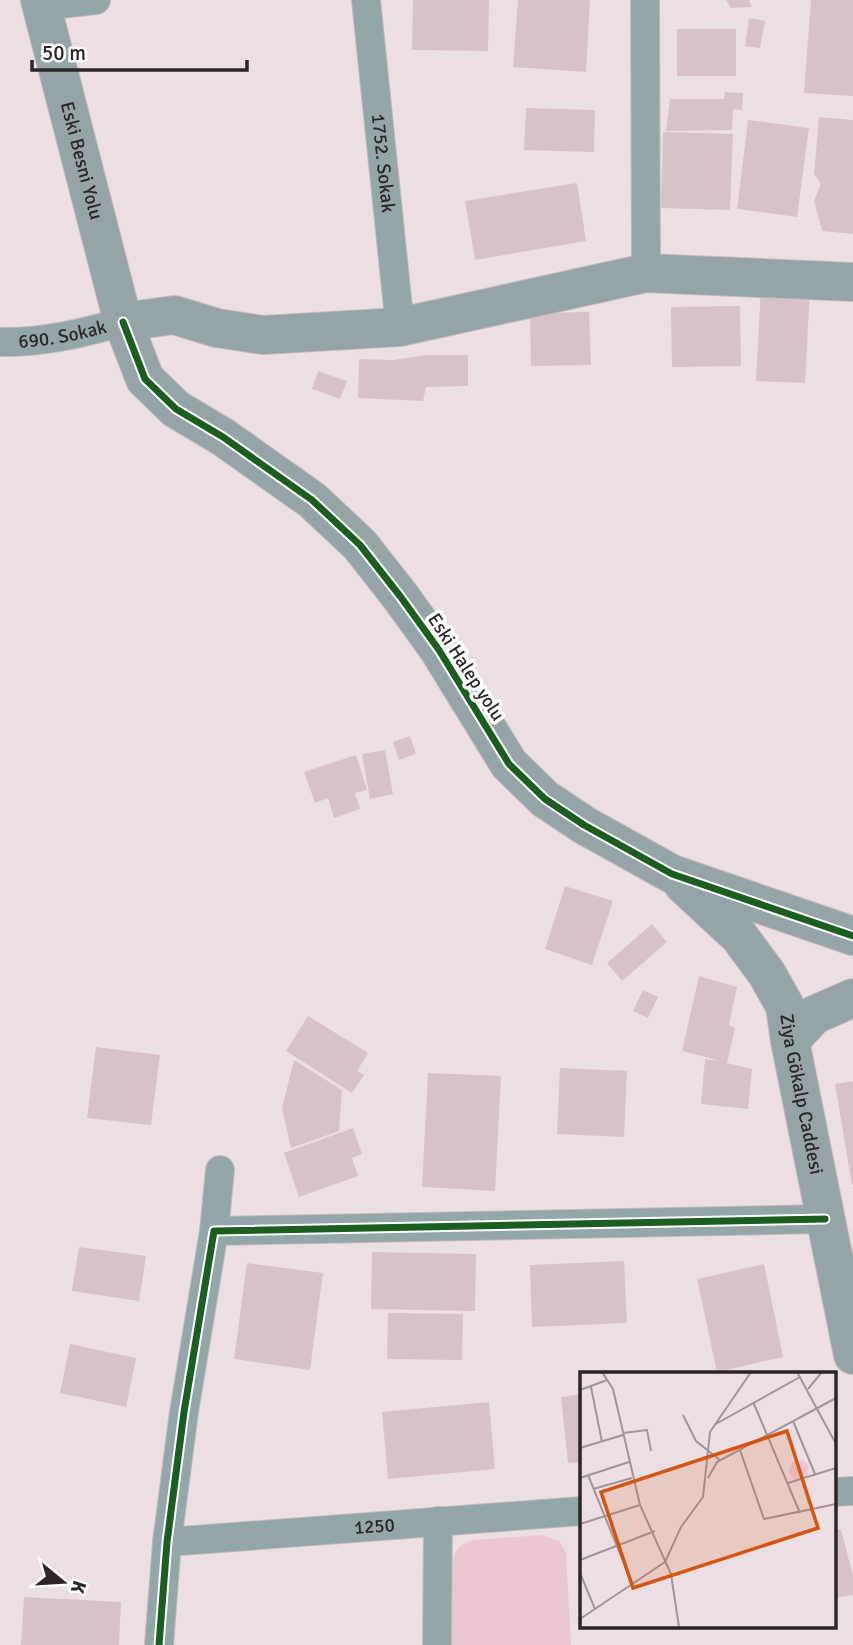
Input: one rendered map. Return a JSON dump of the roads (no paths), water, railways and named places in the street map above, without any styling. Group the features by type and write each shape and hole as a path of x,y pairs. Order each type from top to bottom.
{"street":[{"path":"41,3 96,0"},
{"name":"1752. Sokak","path":"366,0 400,327"},
{"path":"645,0 646,273"},
{"name":"Eski Besni Yolu","path":"41,3 123,322"},
{"path":"123,322 174,315 217,328 262,335 400,327 646,273 853,282"},
{"name":"690. Sokak","path":"0,342 70,336 123,322"},
{"name":"Eski Halep yolu","path":"123,322 145,379 176,409 223,437 312,500 360,545 439,650 509,764 545,799 584,825 672,874 853,936"},
{"name":"Ziya Gökalp Caddesi","path":"672,874 739,936 767,974 785,1006 853,1355"},
{"path":"790,1041 814,1015 853,998"},
{"path":"159,1645 167,1542 184,1412 214,1231 220,1170"},
{"path":"214,1231 825,1219"},
{"name":"1250","path":"167,1542 580,1511"},
{"path":"437,1645 438,1521"}]}
